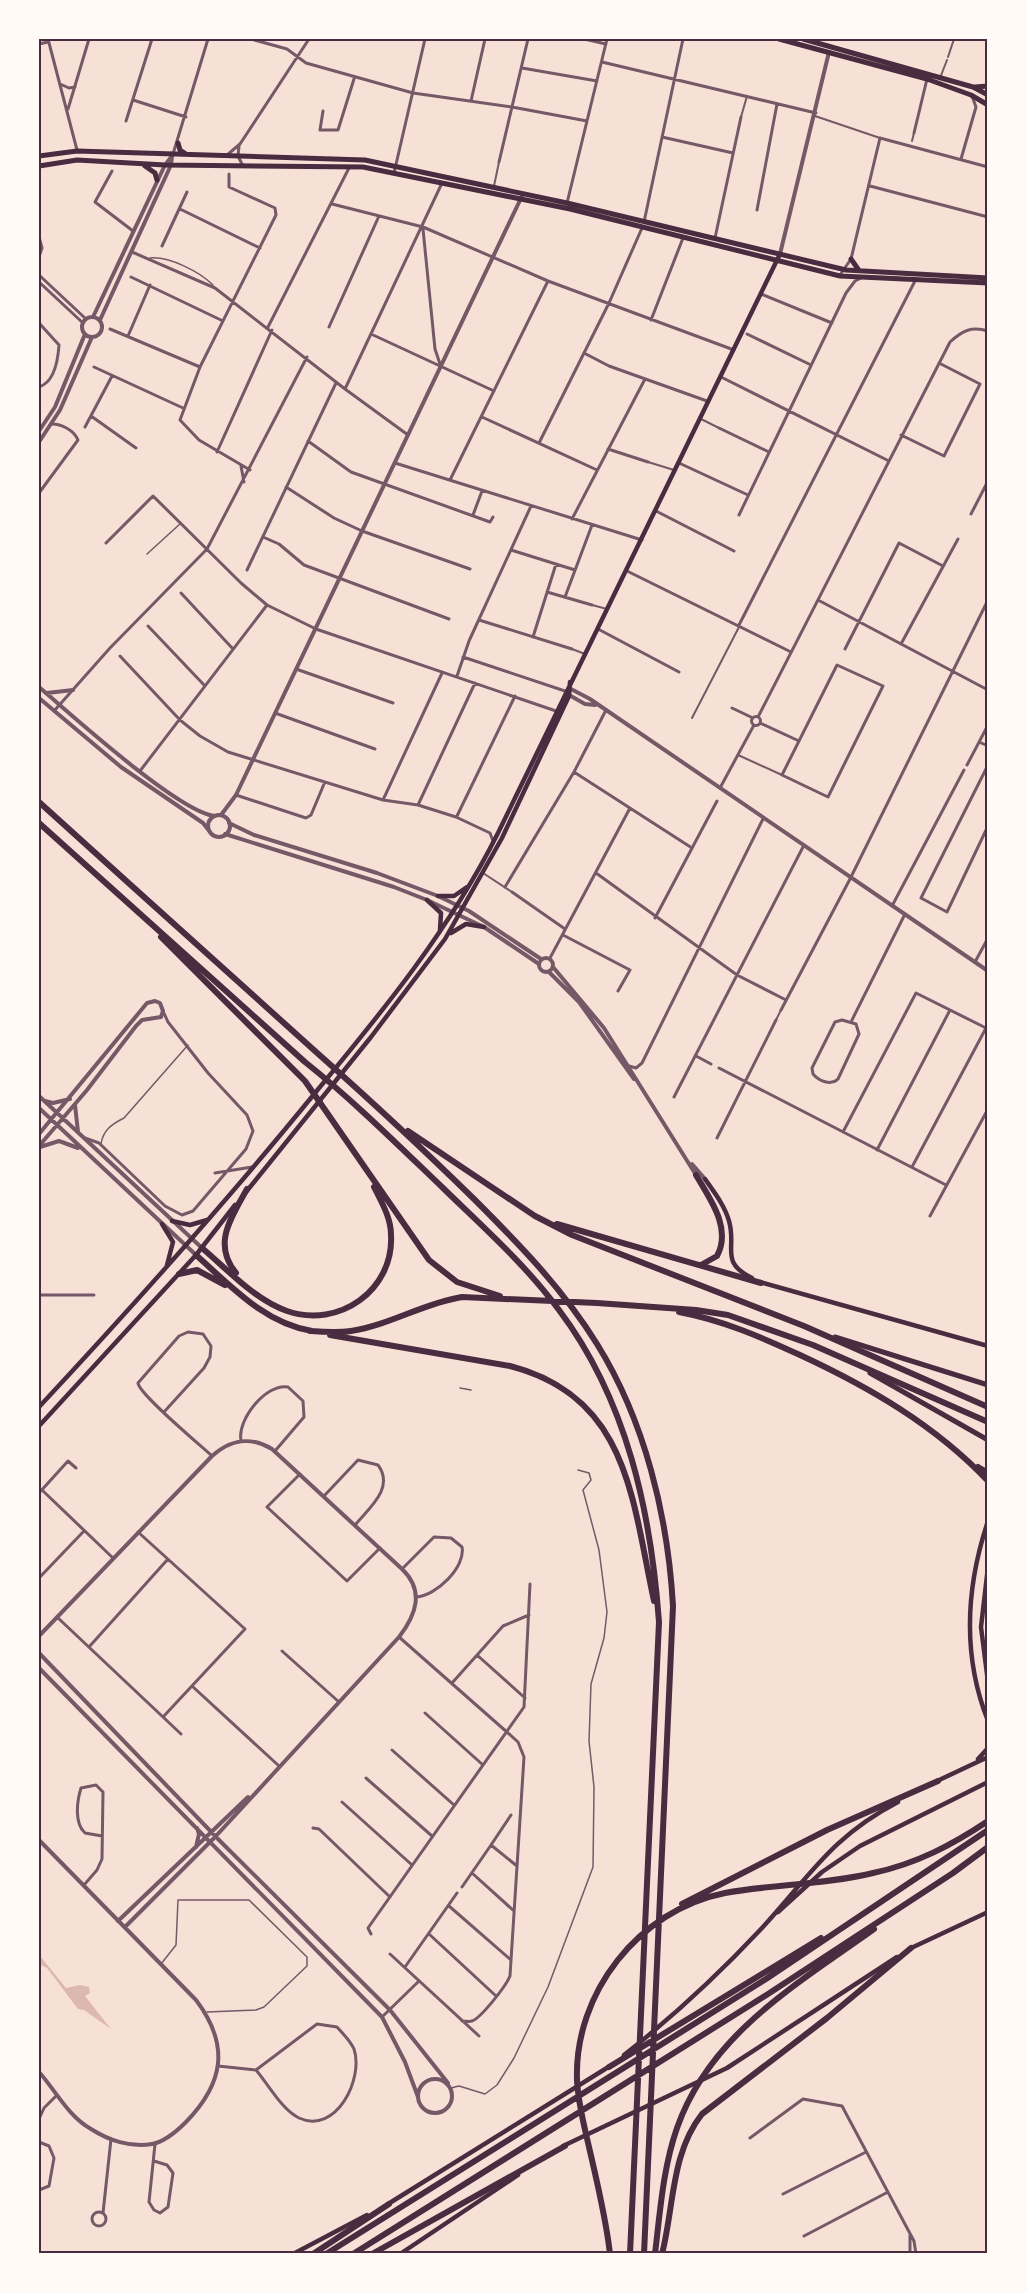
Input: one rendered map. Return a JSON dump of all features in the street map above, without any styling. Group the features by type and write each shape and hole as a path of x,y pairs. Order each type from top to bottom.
{"highway":[{"path":"39,802 354,1085 520,1244 550,1279 597,1343 630,1412 655,1486 668,1544 674,1606 644,2254"},
{"path":"39,823 347,1096 518,1261 561,1312 582,1345 613,1407 637,1473 650,1535 659,1622 630,2254"},
{"path":"120,896 305,1081 414,1241 438,1268 468,1287 514,1299"},
{"path":"384,1113 456,1165 535,1215 597,1246 804,1326 988,1407"},
{"path":"202,1248 246,1285 280,1309 313,1316 342,1311 368,1294 385,1269 392,1234 386,1210 366,1171"},
{"path":"691,1263 700,1265 712,1260 717,1256 723,1242 715,1208 696,1175"},
{"path":"246,1285 228,1263 223,1249 228,1227 247,1190"},
{"path":"535,1215 761,1282"},
{"path":"196,1255 238,1293"},
{"path":"179,1274 198,1270 238,1293 279,1321 310,1331 525,1370 553,1382 578,1399 610,1438 620,1458 636,1510 659,1622"},
{"path":"310,1331 334,1332 363,1328 445,1300 462,1297 597,1304 728,1315 767,1327 845,1359 988,1422"},
{"path":"650,1308 740,1328 858,1383 908,1412 972,1464 988,1481"},
{"path":"972,1464 988,1473"},
{"path":"610,2254 579,2102 577,2057 590,2007 601,1983 627,1950 658,1922 691,1899 795,1846 938,1781"},
{"path":"658,1922 705,1899 770,1887 821,1884 875,1873 918,1860 948,1846 988,1821"},
{"path":"326,2254 756,1986 988,1830"},
{"path":"656,2254 667,2165 677,2128 689,2099 716,2056 756,2016 988,1847"},
{"path":"353,2254 768,1994 936,1884"},
{"path":"609,2067 705,2006 861,1915"},
{"path":"662,2254 681,2152 688,2134 702,2114 827,2018 911,1948"},
{"path":"372,2254 565,2146"},
{"path":"313,2254 389,2204"}],"main road":[{"path":"779,39 940,78 973,87 988,95"},
{"path":"803,39 832,52 971,94 988,105"},
{"path":"973,87 988,86"},
{"path":"178,143 183,153 190,156"},
{"path":"39,156 77,151 172,156 365,160 442,183 522,197 716,238 843,276 988,278"},
{"path":"39,166 77,160 168,165 350,166 395,170 494,188 522,197 567,202 683,237 862,275 988,283"},
{"path":"135,163 150,168 157,180"},
{"path":"39,1426 202,1248 371,1037 461,915 568,692 570,682 627,571 734,350 745,333 779,257"},
{"path":"851,259 854,267 862,275"},
{"path":"39,1407 164,1271 257,1165 366,1032 436,938 455,912 493,843 556,711 568,692"},
{"path":"438,896 457,894 473,880"},
{"path":"427,900 441,913 441,923 436,938"},
{"path":"445,939 462,925 484,927"},
{"path":"705,1179 729,1219 732,1263 741,1273 761,1282 988,1346"},
{"path":"172,1221 196,1225 212,1216"},
{"path":"162,1224 170,1233 173,1247 164,1271"},
{"path":"804,1326 876,1351 988,1385"},
{"path":"845,1359 988,1440"},
{"path":"988,1521 976,1563 969,1627 973,1666 988,1721"},
{"path":"988,1567 981,1627 988,1683"},
{"path":"970,1765 988,1748"},
{"path":"768,1922 813,1865 836,1843 870,1818 988,1757"},
{"path":"293,2254 389,2204 609,2067 682,2009 768,1922 836,1862 860,1846 988,1782"},
{"path":"400,2254 565,2146 727,2068 911,1948 988,1912"}],"street":[{"path":"67,110 89,39"},
{"path":"126,121 152,39"},
{"path":"39,442 57,416 92,337 101,330 99,320 178,143 208,39"},
{"path":"251,39 287,49 306,63 354,79 413,93 512,107 587,122"},
{"path":"225,156 240,144 309,39"},
{"path":"395,170 425,39"},
{"path":"471,101 484,39"},
{"path":"494,188 528,39"},
{"path":"567,202 607,41 584,39"},
{"path":"539,443 609,303 643,224 672,79 683,39"},
{"path":"940,78 954,39"},
{"path":"39,45 48,41 77,151"},
{"path":"779,257 832,52"},
{"path":"602,62 777,104 880,138 988,167"},
{"path":"522,68 597,81"},
{"path":"323,111 320,130 339,130 354,79"},
{"path":"912,141 927,79"},
{"path":"60,84 75,87"},
{"path":"961,160 976,107 971,94"},
{"path":"716,238 747,96"},
{"path":"133,100 186,117"},
{"path":"756,210 777,104"},
{"path":"661,137 733,153"},
{"path":"739,515 846,293 849,283 843,276 851,259 880,138"},
{"path":"240,144 238,156 243,165"},
{"path":"84,321 93,317 157,180 168,165"},
{"path":"335,166 342,172 343,178"},
{"path":"217,452 270,329 350,166"},
{"path":"112,171 95,202 134,231"},
{"path":"229,174 229,188 275,208 276,215 200,368 180,420 188,431 217,452 250,470"},
{"path":"345,389 442,183"},
{"path":"870,186 988,217"},
{"path":"162,246 187,192"},
{"path":"39,687 140,771 198,811 215,816 221,815 236,795 522,197"},
{"path":"332,204 423,227 548,281 734,350"},
{"path":"180,209 260,248"},
{"path":"329,327 379,216"},
{"path":"423,227 435,349 441,367"},
{"path":"39,237 42,248 39,257"},
{"path":"651,320 683,237"},
{"path":"130,251 215,288 306,357 336,383 408,435"},
{"path":"39,275 84,321 85,334 55,407 39,431"},
{"path":"846,293 862,275"},
{"path":"131,277 223,321"},
{"path":"692,718 916,278"},
{"path":"450,480 548,281"},
{"path":"39,282 84,321"},
{"path":"127,336 150,285"},
{"path":"761,294 832,323"},
{"path":"93,317 99,320"},
{"path":"39,323 58,345 53,373 47,383 39,387"},
{"path":"760,723 758,717 887,460 950,342 961,332 972,328 988,331"},
{"path":"110,329 200,368"},
{"path":"745,333 811,365"},
{"path":"85,334 92,337"},
{"path":"371,334 494,391"},
{"path":"435,349 442,356 447,354"},
{"path":"584,353 645,379 709,401"},
{"path":"54,711 207,549 244,482 306,357"},
{"path":"901,435 944,456 980,384 939,363"},
{"path":"94,367 183,408"},
{"path":"85,427 112,376"},
{"path":"721,377 887,460"},
{"path":"108,382 118,378"},
{"path":"572,519 645,379"},
{"path":"247,570 336,383"},
{"path":"39,493 77,444 77,436 60,424 57,416"},
{"path":"91,416 136,448"},
{"path":"482,417 597,470"},
{"path":"701,419 768,452"},
{"path":"52,424 60,424"},
{"path":"308,441 351,472 490,522 493,517"},
{"path":"608,449 675,471"},
{"path":"395,463 642,540"},
{"path":"679,463 748,495"},
{"path":"241,466 244,482"},
{"path":"971,514 988,481"},
{"path":"286,487 334,518 362,531 470,569"},
{"path":"473,515 482,491"},
{"path":"106,543 153,496 241,584 267,605 316,629 556,711"},
{"path":"457,676 478,620 531,506"},
{"path":"656,511 734,551"},
{"path":"566,597 592,525"},
{"path":"263,537 279,544 304,565 448,619"},
{"path":"901,644 958,539"},
{"path":"845,649 898,543 944,566"},
{"path":"511,549 575,570"},
{"path":"533,637 556,564"},
{"path":"627,571 791,652"},
{"path":"547,592 608,609"},
{"path":"181,593 234,649"},
{"path":"818,600 988,690"},
{"path":"717,1138 850,879 988,600"},
{"path":"140,771 267,605"},
{"path":"478,620 585,654"},
{"path":"148,626 206,686"},
{"path":"598,629 679,672"},
{"path":"120,656 180,720 200,736 228,752 252,762 382,801 418,805 456,817 490,834 493,843"},
{"path":"463,657 568,692 585,704 596,705 988,971"},
{"path":"738,755 828,797 883,686 837,665 782,775"},
{"path":"296,669 393,703"},
{"path":"382,801 442,673"},
{"path":"418,805 475,683"},
{"path":"46,693 73,690"},
{"path":"456,817 515,696"},
{"path":"39,698 121,767 203,823 210,832 218,837 225,834 394,887 461,915 540,962"},
{"path":"732,708 753,718 758,717"},
{"path":"505,887 574,772 605,712"},
{"path":"275,713 375,749"},
{"path":"720,788 754,724 753,718"},
{"path":"754,724 760,723 799,741"},
{"path":"892,906 988,725"},
{"path":"979,742 988,746"},
{"path":"988,765 921,898 947,912 988,826"},
{"path":"574,772 692,848"},
{"path":"236,795 306,818 311,815 324,784"},
{"path":"655,918 717,801"},
{"path":"225,834 230,805"},
{"path":"540,962 550,958 630,808"},
{"path":"221,815 254,835 377,873 465,908 540,962 542,971 549,972 579,1002 645,1092"},
{"path":"210,832 208,824 215,816"},
{"path":"628,1066 636,1068 642,1063 763,819"},
{"path":"674,1097 803,847"},
{"path":"483,873 566,930"},
{"path":"596,873 655,918 737,975 786,1000"},
{"path":"851,1021 905,914"},
{"path":"563,935 630,970 618,991"},
{"path":"975,962 988,938"},
{"path":"550,958 553,967 593,1012 696,1175"},
{"path":"549,972 553,967"},
{"path":"843,1133 916,993 987,1029 912,1167"},
{"path":"39,1134 149,1002 155,1001 162,1005 168,1022 226,1095 247,1115 253,1131 246,1149 189,1214 174,1212 101,1145 83,1137"},
{"path":"144,1008 149,1019"},
{"path":"877,1150 950,1010"},
{"path":"159,1019 163,1011"},
{"path":"39,1147 75,1105 136,1026 149,1019 168,1022"},
{"path":"851,1021 856,1024 859,1034 838,1079 829,1083 816,1077 812,1068 835,1022 851,1021"},
{"path":"696,1056 946,1185"},
{"path":"39,1096 202,1248"},
{"path":"44,1101 53,1103 70,1099"},
{"path":"75,1105 78,1133"},
{"path":"39,1108 196,1255"},
{"path":"930,1216 988,1109"},
{"path":"39,1117 39,1128"},
{"path":"39,1147 59,1141 86,1152"},
{"path":"688,1159 705,1179"},
{"path":"214,1173 257,1165"},
{"path":"158,1199 164,1213"},
{"path":"39,1295 94,1295"},
{"path":"164,1412 208,1362 211,1351 210,1341 199,1332 188,1332 179,1336 140,1378 138,1387 164,1412 212,1456"},
{"path":"242,1440 242,1426 264,1395 274,1388 288,1387 303,1401 304,1417 275,1451"},
{"path":"39,1636 212,1456 227,1445 242,1440 256,1441 275,1451 380,1548 412,1581 416,1597 413,1616 399,1637 216,1836 195,1848 118,1921"},
{"path":"324,1496 358,1460 378,1465 383,1474 383,1488 355,1525"},
{"path":"76,1468 68,1461 40,1492 113,1558"},
{"path":"300,1474 267,1507 347,1581 380,1548"},
{"path":"39,1578 84,1531"},
{"path":"138,1532 244,1629 164,1717"},
{"path":"402,1569 434,1537 452,1538 462,1547 463,1558 456,1569 431,1594 416,1597"},
{"path":"89,1647 168,1559"},
{"path":"371,1934 368,1928 454,1805 508,1733 524,1707 530,1584"},
{"path":"453,1683 503,1626 529,1615"},
{"path":"57,1617 182,1734"},
{"path":"399,1637 518,1742 524,1756 508,1981 476,2019 469,2022 462,2021"},
{"path":"282,1651 339,1701"},
{"path":"39,1653 212,1832 390,2010 451,2088 452,2100 441,2112 427,2111 418,2097 405,2062 382,2017 209,1838 39,1668"},
{"path":"477,1655 525,1698"},
{"path":"192,1686 279,1766"},
{"path":"425,1713 483,1765"},
{"path":"392,1750 454,1805"},
{"path":"366,1778 432,1836"},
{"path":"125,1927 209,1838 212,1832 263,1784"},
{"path":"84,1885 99,1866 102,1836 103,1792 100,1787 86,1785 81,1788 78,1797 80,1829 87,1834 102,1836"},
{"path":"342,1802 412,1865"},
{"path":"404,1968 512,1815"},
{"path":"193,1823 199,1834 195,1848"},
{"path":"313,1828 319,1829 390,1897"},
{"path":"39,1840 205,2012 218,2042 218,2066 211,2092 181,2127 155,2144 134,2144 111,2139 83,2124 39,2072"},
{"path":"491,1845 517,1866"},
{"path":"471,1873 514,1911"},
{"path":"449,1906 511,1960"},
{"path":"429,1934 496,1996"},
{"path":"390,1954 479,2036"},
{"path":"382,2017 419,1981"},
{"path":"218,2066 256,2070 317,2024 337,2027 355,2052 355,2079 344,2103 326,2117 312,2121 302,2119 292,2113 256,2070"},
{"path":"418,2097 425,2081 437,2078 447,2083"},
{"path":"39,2119 44,2108 57,2095"},
{"path":"750,2138 798,2101 809,2099 842,2106 910,2233 916,2254"},
{"path":"103,2213 93,2215 95,2224 99,2226 105,2222 103,2213 111,2139"},
{"path":"39,2142 49,2146 54,2158 50,2182 46,2189 39,2190"},
{"path":"154,2161 171,2168 173,2173 168,2207 160,2213 154,2210 149,2202 155,2144"},
{"path":"783,2194 866,2152"},
{"path":"804,2236 888,2192"},
{"path":"910,2233 910,2254"}],"lane":[{"path":"146,258 159,257 205,277 215,288"},
{"path":"147,554 181,522"},
{"path":"101,1145 103,1134 124,1118 188,1045"},
{"path":"460,1388 471,1390"},
{"path":"451,2088 459,2086 485,2094 497,2085 514,2058 556,1969 594,1867 594,1787 589,1734 591,1684 604,1638 607,1612 599,1550 583,1490 591,1480 589,1473 578,1470"},
{"path":"161,1964 176,1945 178,1900 249,1900 307,1957 308,1966 264,2007 256,2010 205,2012"}],"shaded area":[{"path":"39,1942 41,1944 40,1956 66,1988 80,1985 89,1987 90,1993 85,1996 111,2029 84,2010 78,2009 47,1968 39,1964"}]}
